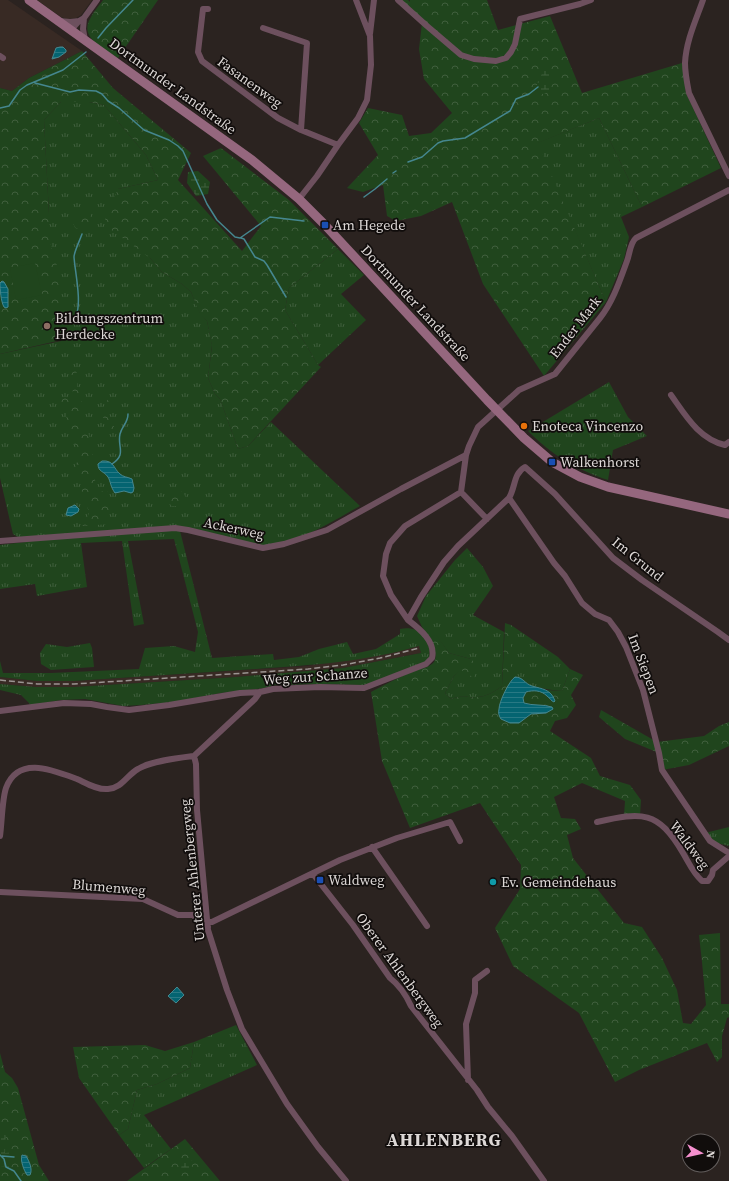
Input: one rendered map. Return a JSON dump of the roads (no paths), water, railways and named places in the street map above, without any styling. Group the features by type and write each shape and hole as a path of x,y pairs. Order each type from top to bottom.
{"main road":[{"name":"Dortmunder Landstraße","path":"29,0 252,160 299,199 497,410 524,438 552,462 580,477 608,487 729,514"}],"street":[{"path":"72,30 97,0"},
{"path":"356,0 370,36"},
{"path":"299,199 358,118 367,100 371,65 370,36 374,0"},
{"path":"398,0 461,55 474,59 496,61 506,58 511,52 519,28 520,19 591,0"},
{"path":"703,0 687,51 685,62 686,79 689,93 729,176"},
{"name":"Fasanenweg","path":"208,9 203,9 198,52 202,62 278,118 301,130 338,145"},
{"path":"60,21 70,22 82,19"},
{"path":"82,19 82,29 85,40"},
{"path":"262,28 306,43 301,130"},
{"name":"Ender Mark","path":"461,492 466,455 478,427 519,390 554,374 606,311 628,259 633,240 729,190"},
{"path":"671,395 701,433 709,439 728,445"},
{"name":"Ackerweg","path":"0,541 175,528 263,548 284,544 327,530 466,455"},
{"name":"Im Grund","path":"509,498 512,493 516,477 520,470 525,467 555,494 613,558 642,580 729,640"},
{"path":"461,492 487,519"},
{"name":"Weg zur Schanze","path":"0,711 64,702 75,702 129,710 273,689 320,687 364,688 426,664 432,658 433,652 431,646 424,634 408,620 391,595 383,576 386,554 390,543 405,526 461,492"},
{"path":"408,620 444,562 458,546 509,498"},
{"name":"Im Siepen","path":"509,498 554,563 565,576 582,603 595,614 609,620 618,632 626,647 643,690 662,770 710,841 729,854"},
{"path":"0,836 6,789 11,776 21,770 31,767 45,768 57,771 98,788 114,788 121,784 137,769 194,756 260,692"},
{"name":"Unterer Ahlenbergweg","path":"194,756 196,764 197,810 208,924 217,960 242,1029 297,1118 318,1147 346,1181"},
{"name":"Waldweg","path":"597,822 635,815 655,821 675,840 692,869 702,881 708,881 713,870 729,854"},
{"path":"208,924 340,860 397,838 450,822 460,841"},
{"path":"372,847 427,926"},
{"name":"Oberer Ahlenbergweg","path":"313,874 353,925 390,978 396,983 415,1012 512,1136 544,1181"},
{"name":"Blumenweg","path":"0,892 143,899 178,915 193,915 203,927 208,924"},
{"name":"Oberer Ahlenbergweg","path":"468,1080 466,1024 475,993 475,980 487,971"}],"water":[{"path":"63,47 66,52 59,57 52,59 56,48"},
{"path":"2,281 8,289 8,307 6,308 3,305 1,295 0,283"},
{"path":"102,461 111,463 121,475 132,479 134,488 133,492 131,493 124,491 115,493 108,477 99,469 98,464"},
{"path":"75,505 79,509 78,512 71,516 66,515 68,508"},
{"path":"515,677 520,678 530,685 549,692 555,701 553,702 542,693 531,691 526,692 523,698 524,703 549,706 553,709 546,713 531,714 519,723 510,723 501,719 499,716 499,706 507,687"},
{"path":"177,987 184,995 176,1003 168,996"},
{"path":"22,1155 26,1156 31,1168 30,1175 27,1175 24,1168"}],"waterway":[{"path":"98,38 133,0"},
{"path":"0,108 9,106 20,90 27,85 63,70 86,52"},
{"path":"35,83 70,92 79,90 96,91 102,94 108,101 119,108 144,130 169,140 178,146 183,151 207,204 217,220 235,237 240,238 270,217 304,221"},
{"path":"408,162 422,157 438,143 465,138 510,111 516,99 529,94 538,87"},
{"path":"364,197 387,179"},
{"path":"76,316 78,310 78,295 74,257 82,234"},
{"path":"241,238 244,239 255,257 264,261 286,297"},
{"path":"112,464 117,460 120,454 119,439 128,414"},
{"path":"0,1155 4,1159 6,1167 14,1171 21,1181"},
{"path":"2,1156 14,1157"}],"railway":[{"path":"0,680 37,684 74,684 308,669 343,665 380,658 419,648"}],"place":[{"name":"Am Hegede","path":"325,225"},
{"name":"Bildungszentrum Herdecke","path":"47,326"},
{"name":"Enoteca Vincenzo","path":"524,426"},
{"name":"Walkenhorst","path":"552,462"},
{"name":"Waldweg","path":"320,880"},
{"name":"Ev. Gemeindehaus","path":"493,882"}],"district":[{"name":"AHLENBERG","path":"444,1140"}]}
